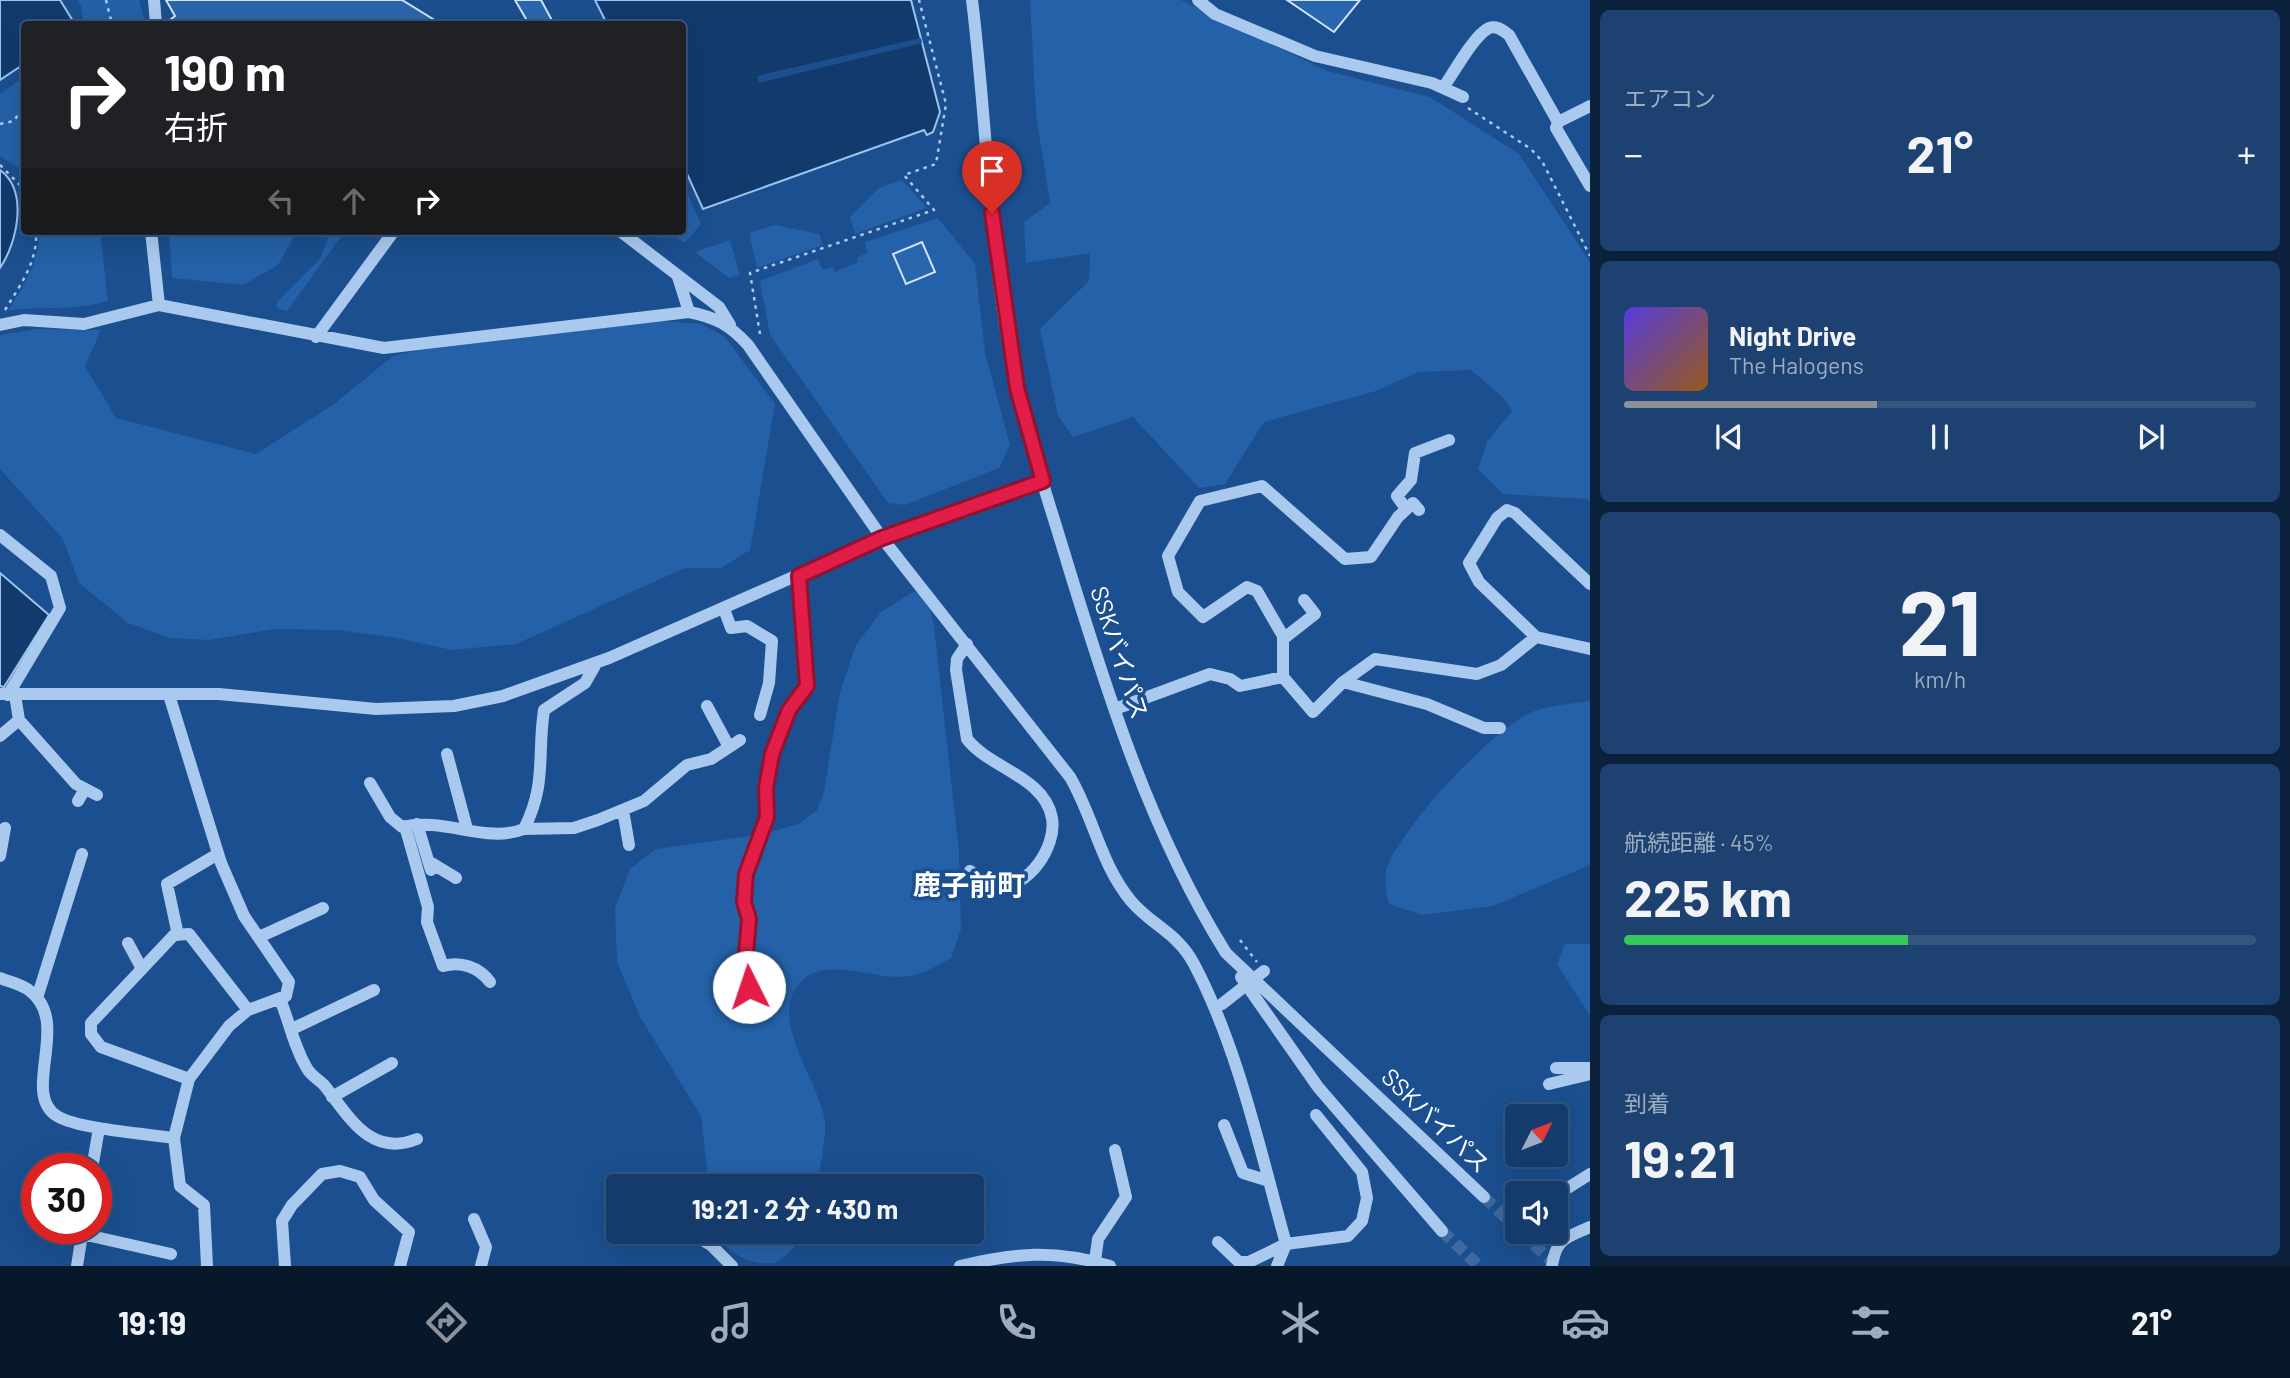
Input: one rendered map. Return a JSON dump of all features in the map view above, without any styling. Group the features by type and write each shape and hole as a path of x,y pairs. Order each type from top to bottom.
{"street":[{"path":"154,0 156,21"},
{"name":"SSKバイパス","path":"972,0 999,266 1017,388 1043,481 1146,798 1204,918 1226,953 1484,1196"},
{"path":"1198,0 1215,14 1315,57 1443,88 1461,97"},
{"path":"1443,88 1479,36 1490,28 1499,28 1509,35 1558,122"},
{"path":"1590,106 1558,122 1556,128 1590,186"},
{"path":"151,235 159,305"},
{"path":"316,337 391,235"},
{"path":"625,235 719,307 882,538 1070,777 1087,806 1105,864 1132,903 1175,936 1192,961 1218,1005 1269,1181 1286,1244 1276,1266"},
{"path":"678,277 689,312"},
{"path":"1,320 84,324 159,305 384,348 689,312 708,315 730,325"},
{"path":"1449,440 1415,453 1411,481 1397,496 1413,510 1371,557 1345,559 1262,486 1200,501 1168,556 1178,592 1203,617 1247,587 1258,591 1283,639 1283,677 1313,712 1343,682 1375,659 1477,674 1501,666 1536,637"},
{"path":"8,694 219,694 376,709 454,706 503,696 597,662 882,538 1043,481"},
{"path":"1590,584 1514,513 1507,510 1497,518 1469,563 1470,571 1536,637 1590,649"},
{"path":"0,535 51,576 60,608 8,694"},
{"path":"749,987 745,966 749,919 744,902 746,874 767,817 766,788 772,754 789,710 807,686 799,576"},
{"path":"1283,639 1315,614 1304,600"},
{"path":"723,609 731,628 747,626 772,641 769,683 760,715"},
{"path":"967,645 957,660 956,670 967,739 1034,789 1046,802 1052,819 1051,834 1038,865 1024,879 1012,886 995,887 970,871"},
{"path":"524,829 538,793 544,710 585,683 597,662"},
{"path":"1115,709 1210,674 1230,679 1240,686 1283,677"},
{"path":"1343,682 1427,704 1483,729 1500,728"},
{"path":"8,694 19,720 76,784 91,792 78,801"},
{"path":"169,695 218,854 244,916 289,982 286,996 248,1010 229,1027 189,1079 174,1138 180,1186 204,1205 207,1266"},
{"path":"370,783 390,817 402,827 411,825 467,828 506,836 524,829 574,828 644,801 687,765 711,759 734,744 707,706"},
{"path":"0,736 19,720"},
{"path":"447,754 467,828"},
{"path":"623,810 629,845"},
{"path":"411,825 429,866 456,878"},
{"path":"411,825 428,907 427,922 443,966 456,962 483,972 490,982"},
{"path":"0,856 5,828"},
{"path":"37,998 82,854"},
{"path":"178,934 167,884 218,854"},
{"path":"259,937 323,908"},
{"path":"189,1079 101,1047 91,1034 91,1023 174,935 178,934 189,934 248,1010"},
{"path":"128,943 142,969"},
{"path":"1226,953 1268,1019 1318,1087 1442,1231"},
{"path":"1218,1005 1265,971"},
{"path":"0,978 28,989 37,998 50,1031 42,1088 46,1103 56,1116 99,1128 174,1138"},
{"path":"292,1029 374,990"},
{"path":"280,999 308,1069 345,1115 371,1138 387,1146 402,1145 416,1139"},
{"path":"332,1097 393,1063"},
{"path":"1556,1068 1590,1068"},
{"path":"1549,1084 1590,1074"},
{"path":"1218,1242 1239,1262 1249,1262 1286,1244 1348,1236 1362,1221 1367,1198 1362,1172 1316,1115"},
{"path":"1224,1125 1242,1173 1269,1181"},
{"path":"95,1153 99,1128"},
{"path":"1095,1261 1098,1239 1126,1197 1115,1150"},
{"path":"285,1266 282,1221 292,1205 322,1174 340,1171 360,1177 374,1200 409,1232 400,1266"},
{"path":"1568,1188 1590,1174"},
{"path":"474,1219 486,1247 481,1266"},
{"path":"1552,1266 1555,1248 1563,1239 1590,1227"},
{"path":"112,1239 171,1254"},
{"path":"77,1266 81,1244"},
{"path":"709,1244 732,1266"},
{"path":"960,1266 1008,1255 1041,1253 1111,1266"}],"path":[{"path":"106,0 111,21"},
{"path":"760,334 750,273 934,210 904,175 936,164 946,104 919,0"},
{"path":"1461,97 1458,100 1531,149 1542,162 1590,256"},
{"path":"0,124 13,121 21,109"},
{"path":"0,165 21,186"},
{"path":"1,320 28,273 33,260 36,235"},
{"path":"1240,940 1265,971"}],"shaded area":[{"path":"0,0 60,0 73,21 21,21 21,66 0,80"},
{"path":"77,0 139,0 144,21 84,21"},
{"path":"595,0 911,0 940,112 933,132 927,135 924,130 703,209 686,172 686,21 606,21"},
{"path":"1030,0 1181,0 1327,71 1430,97 1519,154 1590,262 1590,502 1587,499 1503,494 1478,469 1487,442 1512,411 1503,397 1471,370 1418,372 1376,391 1264,422 1225,484 1199,488 1133,417 1073,437 1058,416 1040,329 1089,281 1090,253 1026,263 1024,222 1050,203 1036,114"},
{"path":"21,79 21,169 0,156 0,94"},
{"path":"0,170 15,191 17,218 11,245 0,268"},
{"path":"902,180 927,208 855,234 850,217 879,188"},
{"path":"686,190 701,224 685,243 673,235 686,235"},
{"path":"938,218 975,264 985,352 1010,445 999,468 905,505 888,503 770,335 760,281 818,259 823,270 833,267 835,272 858,262 857,257 868,253 865,242"},
{"path":"775,225 819,234 823,245 757,268 749,233"},
{"path":"40,235 100,235 108,301 83,306 8,311 30,273"},
{"path":"169,235 295,235 278,265 243,285 172,278"},
{"path":"329,235 342,235 287,311 276,308 278,301 320,259"},
{"path":"730,240 740,275 729,278 695,252"},
{"path":"660,321 702,324 725,337 775,404 750,550 721,568 685,568 516,644 452,650 392,637 336,630 275,629 209,640 170,638 128,623 79,583 63,539 0,469 0,335 37,329 101,330 85,366 116,418 256,454 334,404 393,356 421,350"},
{"path":"0,573 49,615 4,687 0,686"},
{"path":"913,592 927,594 934,626 959,852 961,929 951,958 926,971 897,977 849,970 824,970 804,979 793,994 789,1011 791,1030 822,1107 825,1123 820,1174 708,1174 701,1116 640,1017 617,962 615,908 630,869 656,849 764,834 798,824 817,810 824,792 840,692 856,645 881,612"},
{"path":"1590,701 1590,865 1493,906 1422,915 1389,904 1385,883 1389,862 1414,823 1452,778 1514,722 1538,710"},
{"path":"1565,944 1590,944 1590,1016 1557,964"},
{"path":"725,1244 797,1244 774,1263 748,1260"}],"pier":[{"path":"921,38 922,43 759,83 757,76"}],"building":[{"path":"166,0 402,0 436,21 169,21 175,16"},
{"path":"515,0 541,0 552,21 527,21"},
{"path":"1287,0 1360,0 1334,32"},
{"path":"922,242 935,272 906,284 893,254"}],"tunnel":[{"path":"1484,1197 1505,1217"},
{"path":"1442,1231 1479,1266"},
{"path":"1534,1244 1557,1266"}],"district":[{"name":"鹿子前町","path":"969,885"}],"route":[{"path":"749,987 745,966 749,919 744,902 746,874 767,817 766,788 772,754 789,710 807,686 799,576 882,538 1043,481 1017,388 992,213"}]}
